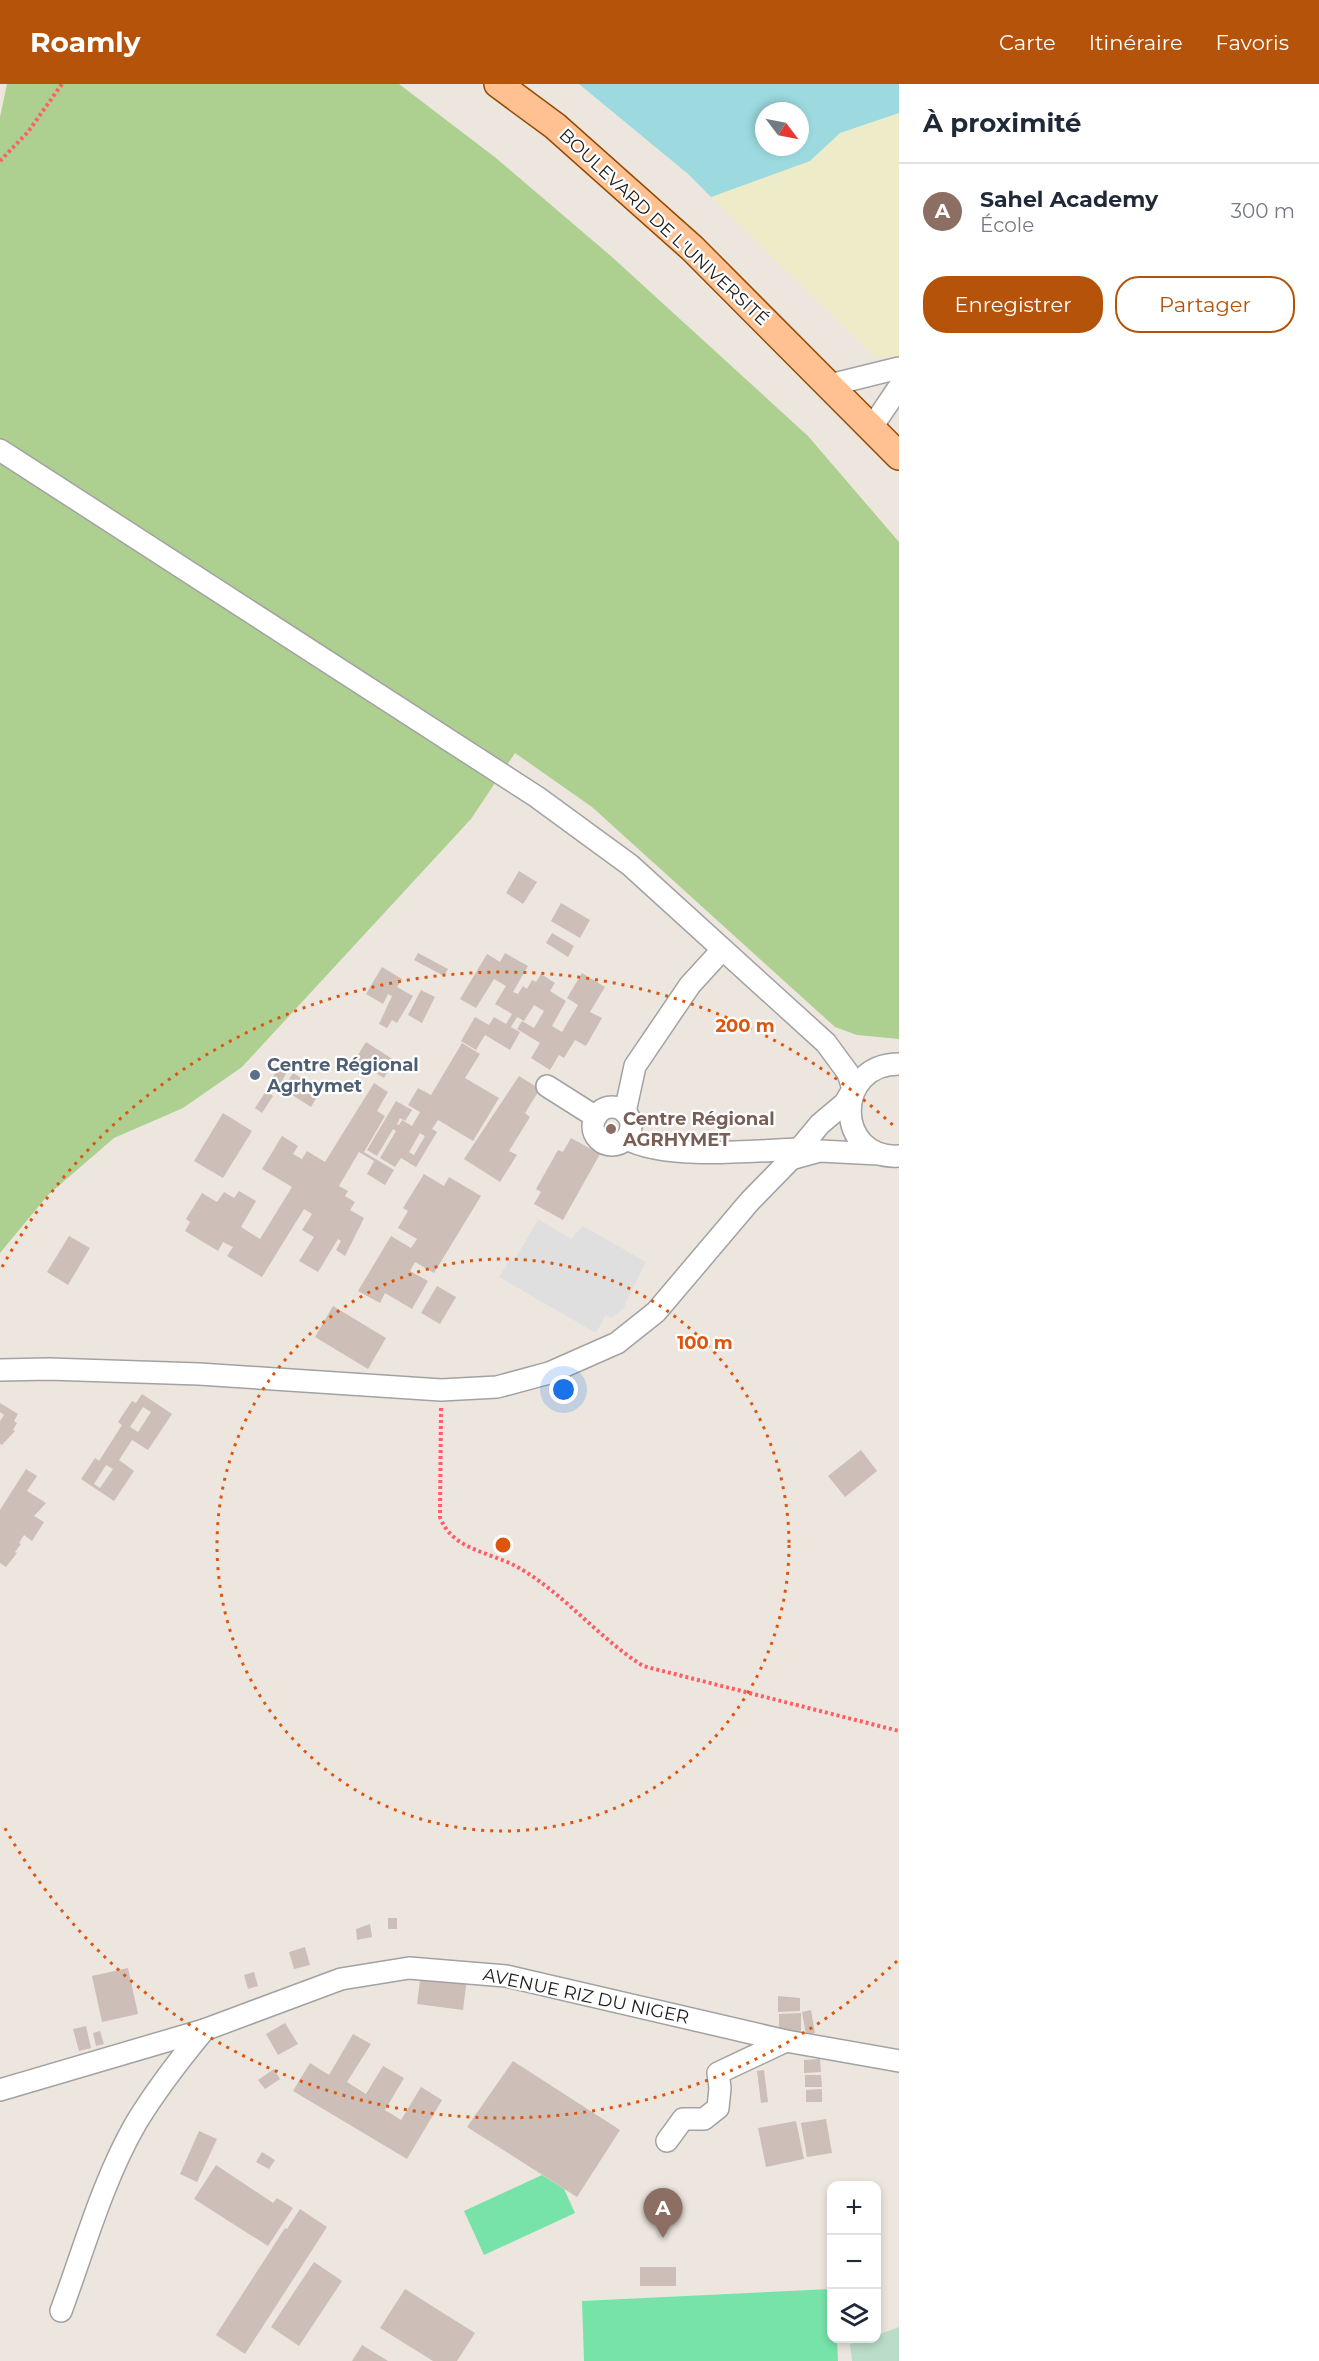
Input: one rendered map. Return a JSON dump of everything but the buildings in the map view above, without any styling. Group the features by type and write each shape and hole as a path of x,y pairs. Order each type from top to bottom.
{"main road":[{"name":"BOULEVARD DE L'UNIVERSITÉ","path":"498,84 555,126 692,248 899,456"}],"street":[{"path":"830,385 899,368"},
{"path":"872,427 899,387"},
{"path":"0,450 537,797 630,866 826,1043 848,1073 852,1093 849,1115 857,1136 873,1151 894,1158"},
{"path":"625,1112 635,1066 690,985 722,950"},
{"path":"826,1043 853,1058 896,1064"},
{"path":"0,1370 48,1369 199,1374 441,1390 497,1387 549,1373 617,1343 656,1312 750,1201 852,1093 861,1079 875,1069 896,1064"},
{"path":"547,1086 596,1117"},
{"path":"613,1107 625,1112 631,1123 627,1139 620,1144 603,1143 593,1130 596,1117 605,1108 613,1107"},
{"path":"627,1139 641,1147 674,1152 794,1154 820,1151 894,1158"},
{"name":"AVENUE RIZ DU NIGER","path":"0,2090 204,2030 341,1979 386,1971 432,1968 506,1976 786,2041 899,2061"},
{"path":"61,2311 120,2155 136,2123 170,2073 204,2030"},
{"path":"667,2141 682,2119 704,2119 718,2108 720,2088 718,2073 786,2041"}],"path":[{"path":"0,161 28,132 62,84"},
{"path":"441,1390 441,1517 446,1532 470,1547 519,1568 554,1590 625,1654 643,1666 899,1731"}],"shaded area":[{"path":"899,113 899,356 877,359 711,197 810,161 840,133"},
{"path":"538,1219 571,1239 583,1226 646,1262 623,1309 611,1318 606,1315 596,1333 499,1277 510,1259 514,1261"}],"green space":[{"path":"7,84 399,84 496,158 612,257 808,436 899,542 899,1039 857,1035 835,1027 592,807 515,753 471,819 242,1067 183,1108 114,1138 48,1195 0,1253 0,117"},
{"path":"542,2175 564,2189 575,2213 484,2255 464,2211"},
{"path":"827,2289 827,2343 837,2343 838,2361 584,2361 582,2301"},
{"path":"899,2327 899,2361 852,2361 850,2344 881,2343 881,2334"}],"water":[{"path":"579,84 899,84 899,113 840,133 810,161 711,197 688,174"}],"place":[{"name":"Centre Régional Agrhymet","path":"255,1075"},
{"name":"Centre Régional AGRHYMET","path":"611,1129"},
{"name":"Sahel Academy","path":"663,2238"}]}
